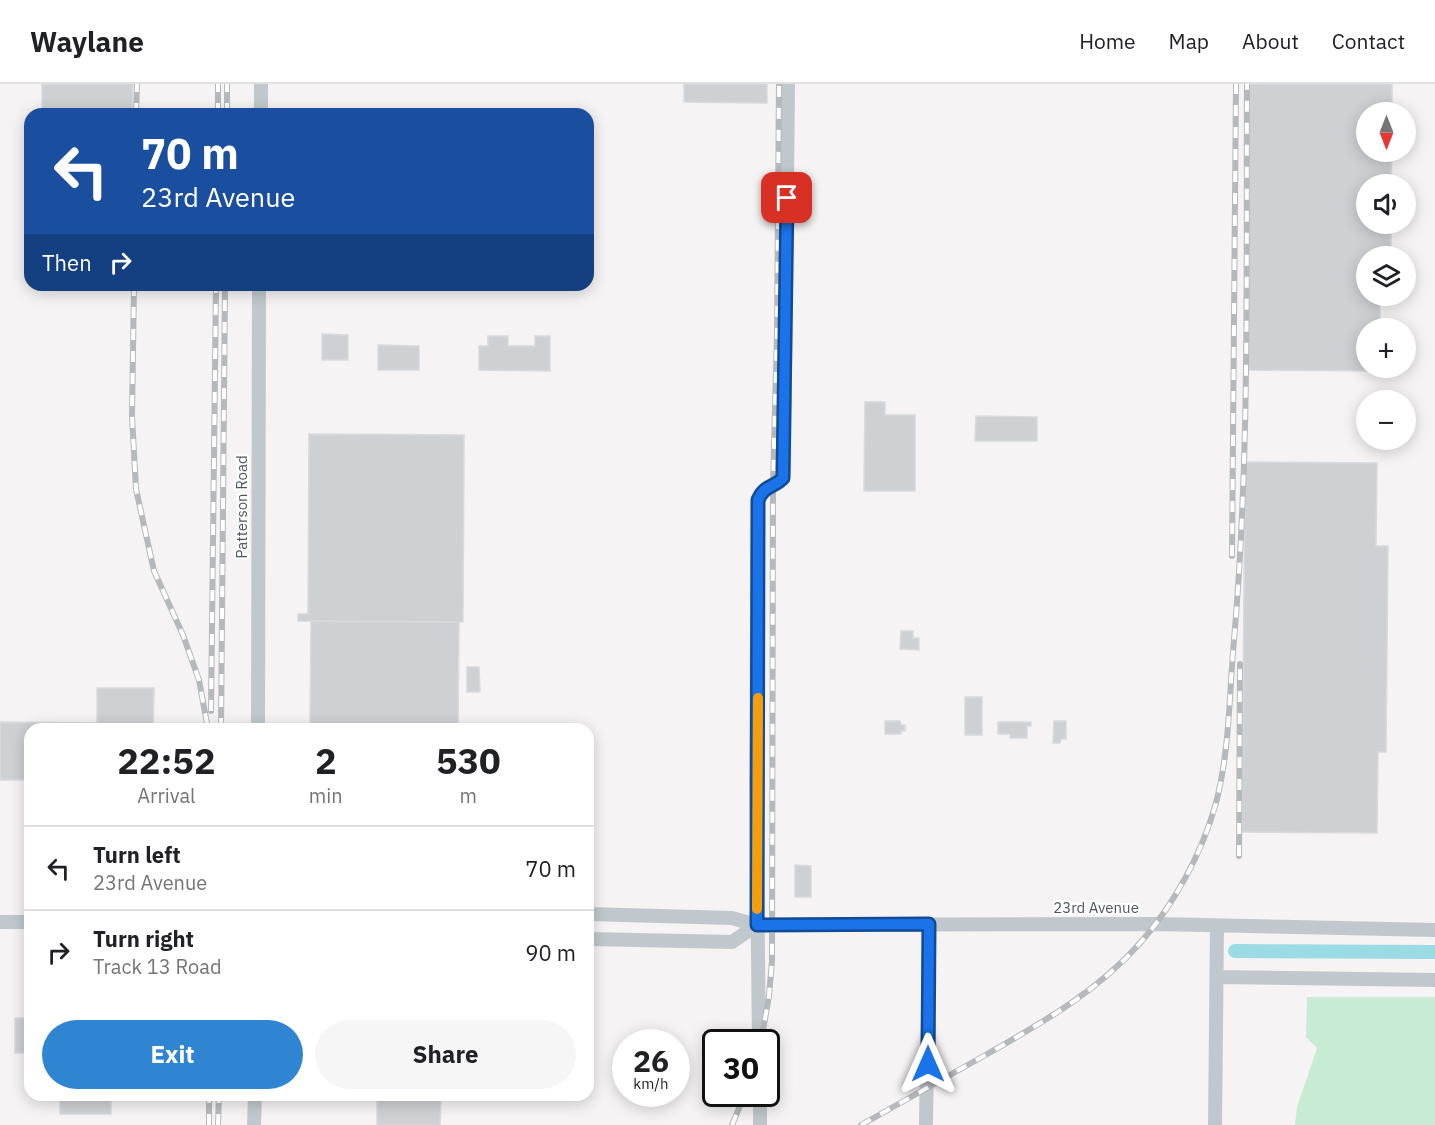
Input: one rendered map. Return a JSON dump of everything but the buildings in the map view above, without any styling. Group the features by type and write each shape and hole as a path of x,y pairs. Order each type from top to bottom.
{"street":[{"path":"261,84 261,108"},
{"path":"759,1029 758,500 761,492 767,487 779,483 783,478 784,470 788,84"},
{"name":"Patterson Road","path":"258,723 260,291"},
{"name":"23rd Avenue","path":"594,914 732,918 757,925 1217,926 1435,930"},
{"path":"0,922 24,922"},
{"path":"927,1125 929,924"},
{"path":"594,939 732,942 757,925"},
{"path":"1215,1125 1217,926"},
{"path":"1218,977 1435,980"},
{"path":"254,1125 255,1101"},
{"path":"760,1107 760,1125"}],"green space":[{"path":"1307,997 1435,997 1435,1125 1295,1125 1297,1107 1317,1048 1306,1037"}],"waterway":[{"path":"1235,951 1435,952"}],"railway":[{"path":"136,108 137,84"},
{"path":"218,84 218,108"},
{"path":"227,84 227,108"},
{"path":"763,1029 772,961 773,484 779,84"},
{"path":"1232,556 1236,84"},
{"path":"861,1125 1030,1029 1070,1004 1107,976 1141,942 1165,911 1186,877 1210,822 1221,783 1227,742 1243,501 1247,84"},
{"path":"134,291 132,416 136,489 154,571 183,635 199,680 207,723"},
{"path":"211,711 216,291"},
{"path":"221,723 225,291"},
{"path":"1239,856 1240,664"},
{"path":"209,1101 209,1125"},
{"path":"218,1125 219,1101"},
{"path":"732,1125 740,1107"}],"slow traffic":[{"path":"757,909 758,698"}],"route":[{"path":"787,198 784,470 783,478 779,483 767,487 761,492 758,500 757,925 929,924 928,1064"}]}
